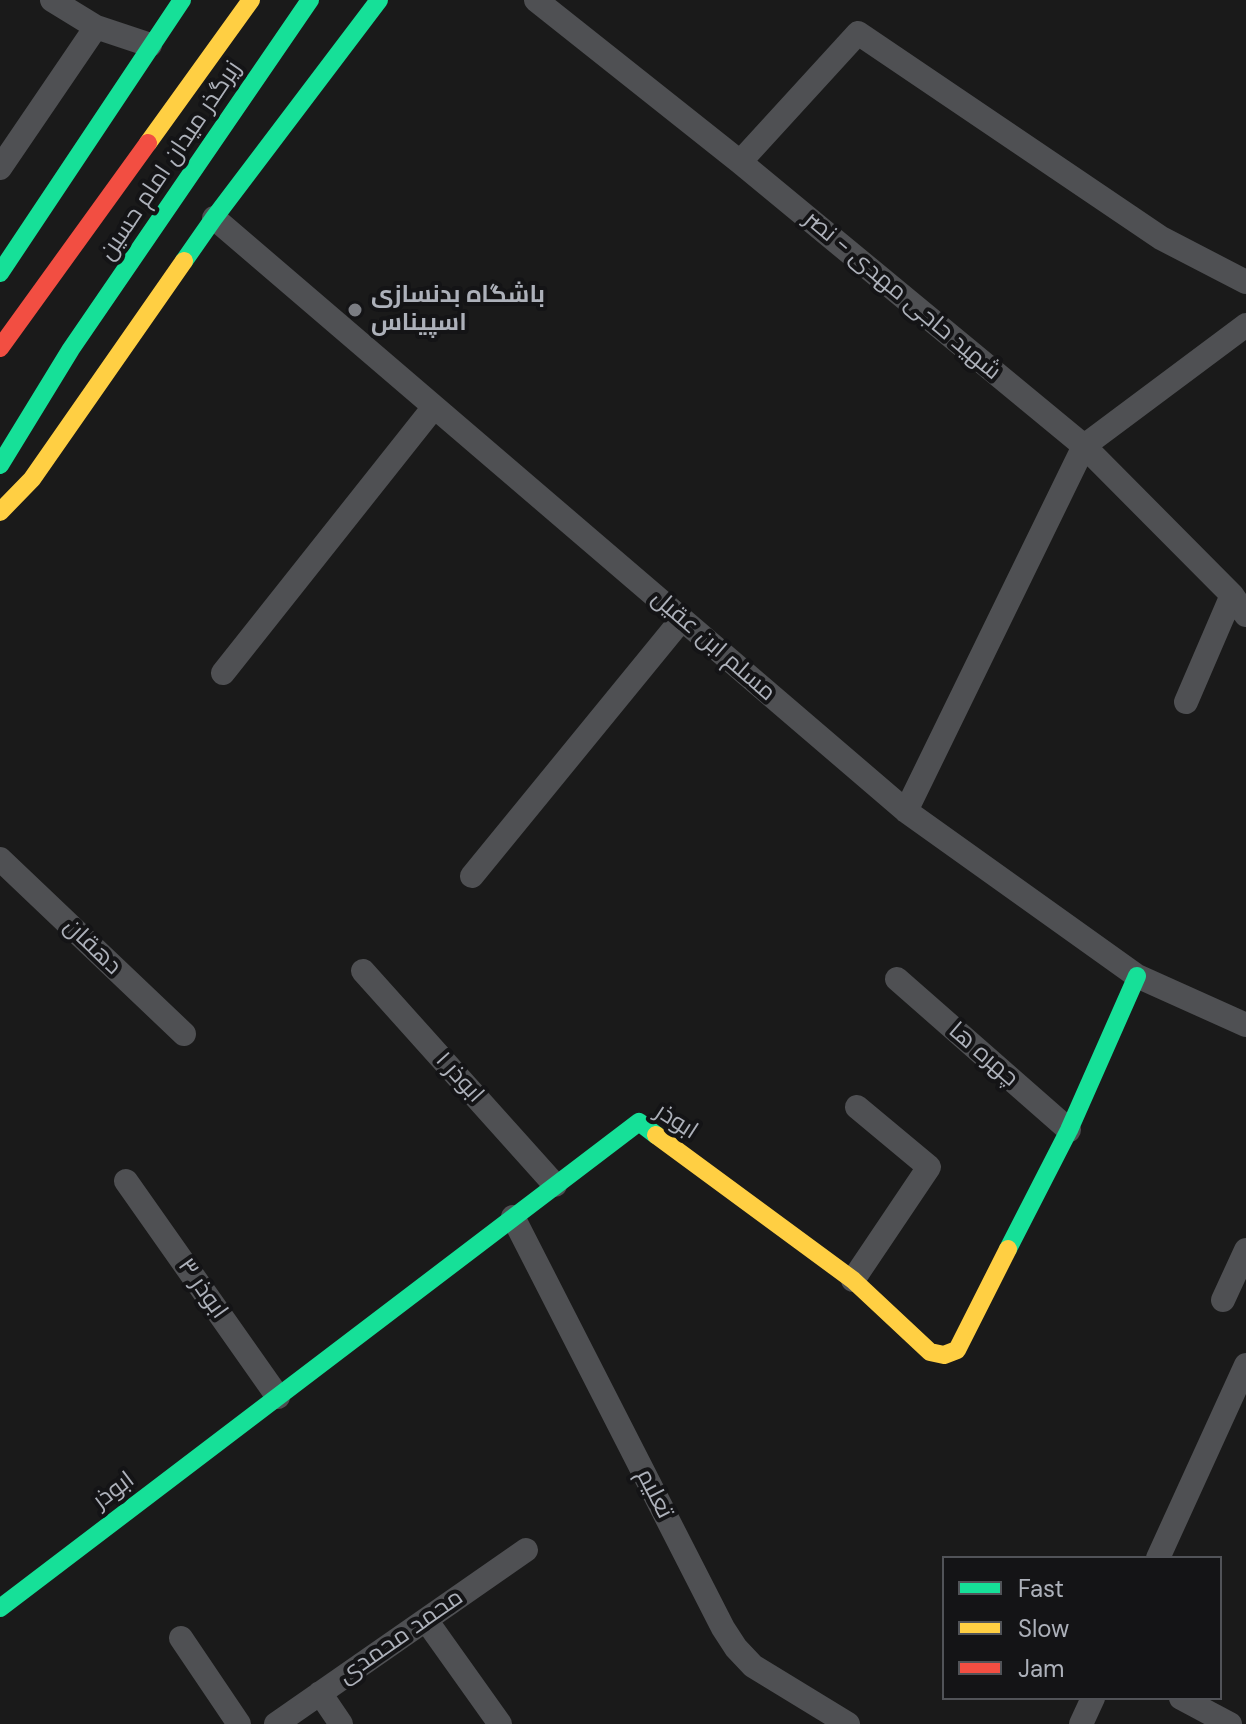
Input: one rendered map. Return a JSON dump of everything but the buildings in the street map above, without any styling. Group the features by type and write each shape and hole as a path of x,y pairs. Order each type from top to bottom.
{"main road":[{"path":"0,273 182,0"},
{"name":"زیرگذر میدان امام حسین","path":"0,348 251,0"},
{"name":"زیرگذر میدان امام حسین","path":"0,465 71,349 310,0"},
{"path":"0,512 32,479 214,218 379,0"},
{"name":"ابوذر","path":"0,1608 639,1122 853,1280 930,1352 944,1355 957,1350 1069,1130 1137,976"}],"street":[{"path":"52,0 96,27 150,45"},
{"name":"شهید حاجی مهدی - نصر","path":"536,0 740,162 1084,446 1239,605"},
{"path":"0,168 96,27"},
{"path":"740,162 858,33 1161,238 1246,282"},
{"name":"مسلم ابن عقیل","path":"214,218 906,811 1137,976 1246,1025"},
{"path":"906,811 1084,446 1246,325"},
{"path":"223,673 434,407"},
{"path":"1186,702 1239,605"},
{"path":"472,876 682,619"},
{"name":"دهقان","path":"0,859 184,1034"},
{"name":"ابوذر ۱","path":"363,971 555,1185"},
{"name":"چهره ها","path":"897,979 1069,1130"},
{"path":"853,1280 929,1167 857,1107"},
{"name":"ابوذر ۳","path":"126,1181 278,1397"},
{"name":"تعلیم","path":"513,1217 736,1648 753,1666 848,1724"},
{"path":"1223,1300 1246,1250"},
{"path":"1159,1556 1246,1365"},
{"name":"محمد محمدی","path":"276,1724 526,1550"},
{"path":"426,1620 500,1724"},
{"path":"181,1638 239,1724"},
{"path":"320,1693 341,1724"},
{"path":"1081,1724 1092,1700"},
{"path":"1185,1700 1230,1724"}],"traffic: fast":[{"path":"0,273 182,0"},
{"path":"0,465 71,349 310,0"},
{"path":"184,261 379,0"},
{"path":"1008,1249 1069,1130 1137,976"},
{"path":"0,1608 639,1122 656,1135"}],"traffic: slow":[{"path":"148,143 251,0"},
{"path":"0,512 32,479 184,261"},
{"path":"656,1135 853,1280 930,1352 944,1355 957,1350 1008,1249"}],"traffic: jam":[{"path":"0,348 148,143"}],"place":[{"name":"باشگاه بدنسازی اسپیناس","path":"355,310"}]}
